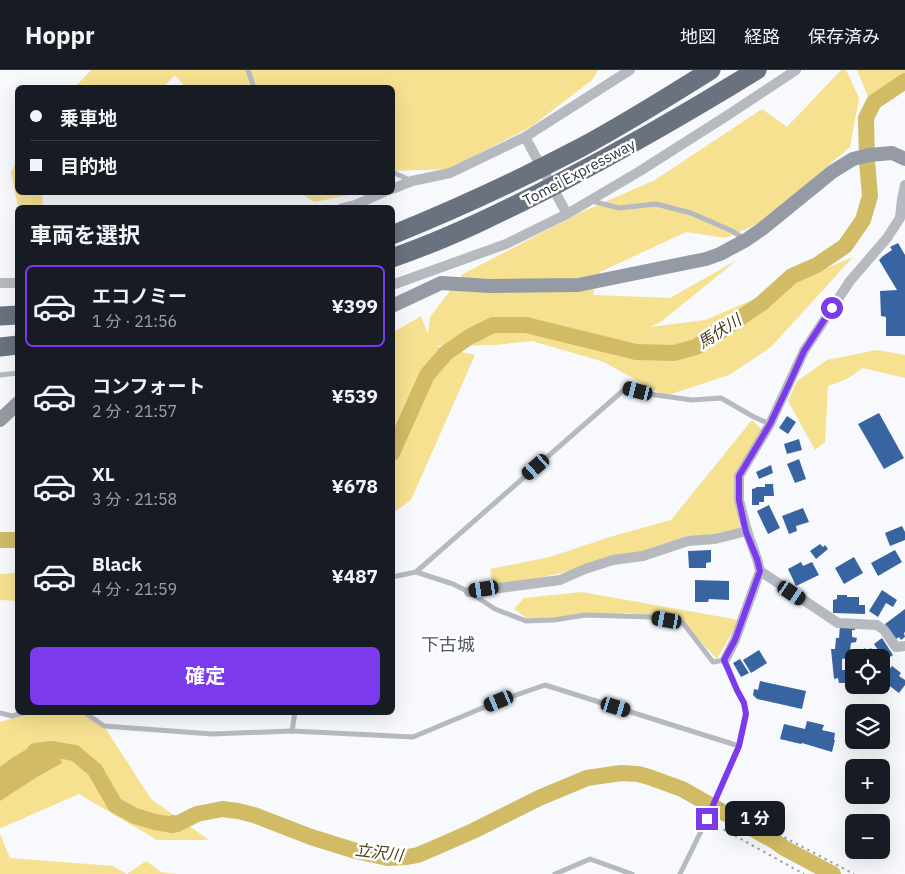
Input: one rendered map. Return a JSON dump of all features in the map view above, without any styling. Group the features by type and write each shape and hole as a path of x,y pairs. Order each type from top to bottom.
{"highway":[{"name":"Tomei Expressway","path":"395,234 449,212 580,148 711,70"},
{"name":"Tomei Expressway","path":"395,257 460,231 523,202 611,156 757,70"},
{"path":"0,316 15,316"},
{"path":"0,347 15,345"}],"main road":[{"path":"395,305 441,283 490,286 578,285 706,259 746,240 832,172 853,159 869,155 892,153 905,158"},
{"path":"0,420 15,406"}],"street":[{"path":"395,188 412,181 450,173 526,137 630,70"},
{"path":"395,284 506,244 567,214 640,171 796,70"},
{"path":"526,137 567,214"},
{"path":"724,660 735,640 760,571 746,532 739,500 739,476 770,424 804,351 850,281 887,238 900,218 905,185"},
{"path":"354,205 377,195"},
{"path":"0,283 15,283"},
{"path":"468,592 560,580 613,560 643,556 688,541 715,539 746,532"},
{"path":"760,571 832,620 838,623 877,625 884,630 896,647 905,646"}],"lane":[{"path":"248,70 253,85"},
{"path":"395,173 412,181"},
{"path":"589,200 619,208 656,204 691,213 732,231 746,240"},
{"path":"0,375 15,373"},
{"path":"395,576 416,572 626,388 649,394 692,400 721,398 770,424"},
{"path":"416,572 453,584 495,609 526,621 554,620 585,615 650,617 684,623 714,662 724,660 744,703 746,714 739,746 707,820 680,874"},
{"path":"88,715 104,726 212,734 292,731 413,737 499,701 545,685 739,746"},
{"path":"0,713 16,715"},
{"path":"292,731 295,715"},
{"path":"555,874 590,859 632,874"}],"path":[{"path":"715,801 854,874"},
{"path":"707,820 804,874"}],"shaded area":[{"path":"91,70 598,70 592,80 532,126 449,169 395,171 395,85 183,85 175,75 165,85 77,85"},
{"path":"841,70 846,70 859,98 850,147 760,223 725,238 686,232 600,272 593,295 670,298 737,260 662,321 650,327 705,320 853,257 771,347 729,375 665,396 604,362 532,341 495,345 435,346 475,355 411,500 395,512 395,331 421,316 428,334 430,317 463,274 582,212 655,180 762,109 787,127"},
{"path":"857,70 905,70 905,80 869,99"},
{"path":"15,165 15,192 11,172"},
{"path":"16,195 42,195 43,205 18,205"},
{"path":"303,195 349,195 314,202"},
{"path":"877,350 905,355 905,378 863,368 845,380 828,386 825,442 815,450 788,401 797,381 827,360"},
{"path":"752,420 765,433 735,488 741,533 493,588 490,569 550,557 613,536 671,520"},
{"path":"15,573 15,601 0,600 0,574"},
{"path":"582,592 739,620 717,659 686,626 630,613 530,621 514,609 524,598"},
{"path":"23,715 85,715 104,726 151,799 209,840 157,840 79,794 1,828 0,722"},
{"path":"51,743 62,763 0,801 0,767 32,746"},
{"path":"0,834 10,858 113,866 127,874 0,874"},
{"path":"146,861 161,872 177,874 127,874"}],"building":[{"path":"898,243 905,255 905,336 886,336 886,317 881,316 880,291 897,290 879,260 892,250 890,247"},
{"path":"879,413 904,458 884,469 858,424"},
{"path":"787,416 796,422 788,434 779,428"},
{"path":"799,439 802,450 787,454 784,444"},
{"path":"799,459 806,479 795,483 787,464"},
{"path":"771,465 773,473 759,479 756,472"},
{"path":"765,484 773,484 774,496 764,496 764,502 759,502 759,505 752,505 752,489 765,487"},
{"path":"769,505 780,528 768,534 757,511"},
{"path":"803,508 809,522 796,526 797,531 789,534 782,516"},
{"path":"902,526 905,532 905,540 890,546 885,533"},
{"path":"820,544 823,547 825,545 828,549 816,559 810,551"},
{"path":"711,550 711,562 706,563 706,568 689,568 688,551"},
{"path":"895,550 902,562 878,576 871,563"},
{"path":"854,557 863,573 844,584 835,568"},
{"path":"801,562 803,566 812,562 819,575 796,586 788,569"},
{"path":"695,580 729,581 729,600 709,599 708,602 695,602"},
{"path":"882,590 897,600 893,607 886,603 878,617 869,611"},
{"path":"837,595 859,597 859,605 865,605 865,614 833,613 833,600 837,599"},
{"path":"905,609 905,637 901,640 899,637 896,639 885,624"},
{"path":"840,625 855,626 855,630 852,630 852,637 857,638 856,642 851,643 850,649 845,649 845,659 842,659 842,670 845,670 845,683 839,683 838,678 834,679 831,649 835,649 836,638 839,638"},
{"path":"882,638 889,649 877,649 874,644"},
{"path":"759,650 767,663 751,673 743,660"},
{"path":"740,659 749,673 741,677 733,663"},
{"path":"892,666 901,673 899,676 905,680 905,685 899,693 890,686 890,668"},
{"path":"760,681 806,691 802,709 757,699 753,695 754,689 758,690"},
{"path":"807,721 824,725 822,730 835,733 832,752 780,739 784,724 805,729"}],"waterway":[{"name":"馬伏川","path":"395,446 427,375 446,353 469,337 493,325 526,325 636,352 674,353 696,347 762,303 792,276 817,265 845,246 863,220 870,196 866,118 874,102 905,81"},
{"name":"馬伏川","path":"0,540 15,540"},
{"name":"立沢川","path":"35,751 51,749 75,753 95,770 115,805 135,816 173,825 173,823 177,824 197,814 222,809 238,811 254,815 311,837 356,851 388,858 418,855 473,831 539,798 587,778 621,773 638,774 682,789 833,874"}],"district":[{"name":"下古城","path":"448,644"}],"route":[{"path":"707,819 739,746 746,714 744,703 724,660 735,640 760,571 746,532 739,500 739,476 770,424 804,351 832,308"}]}
